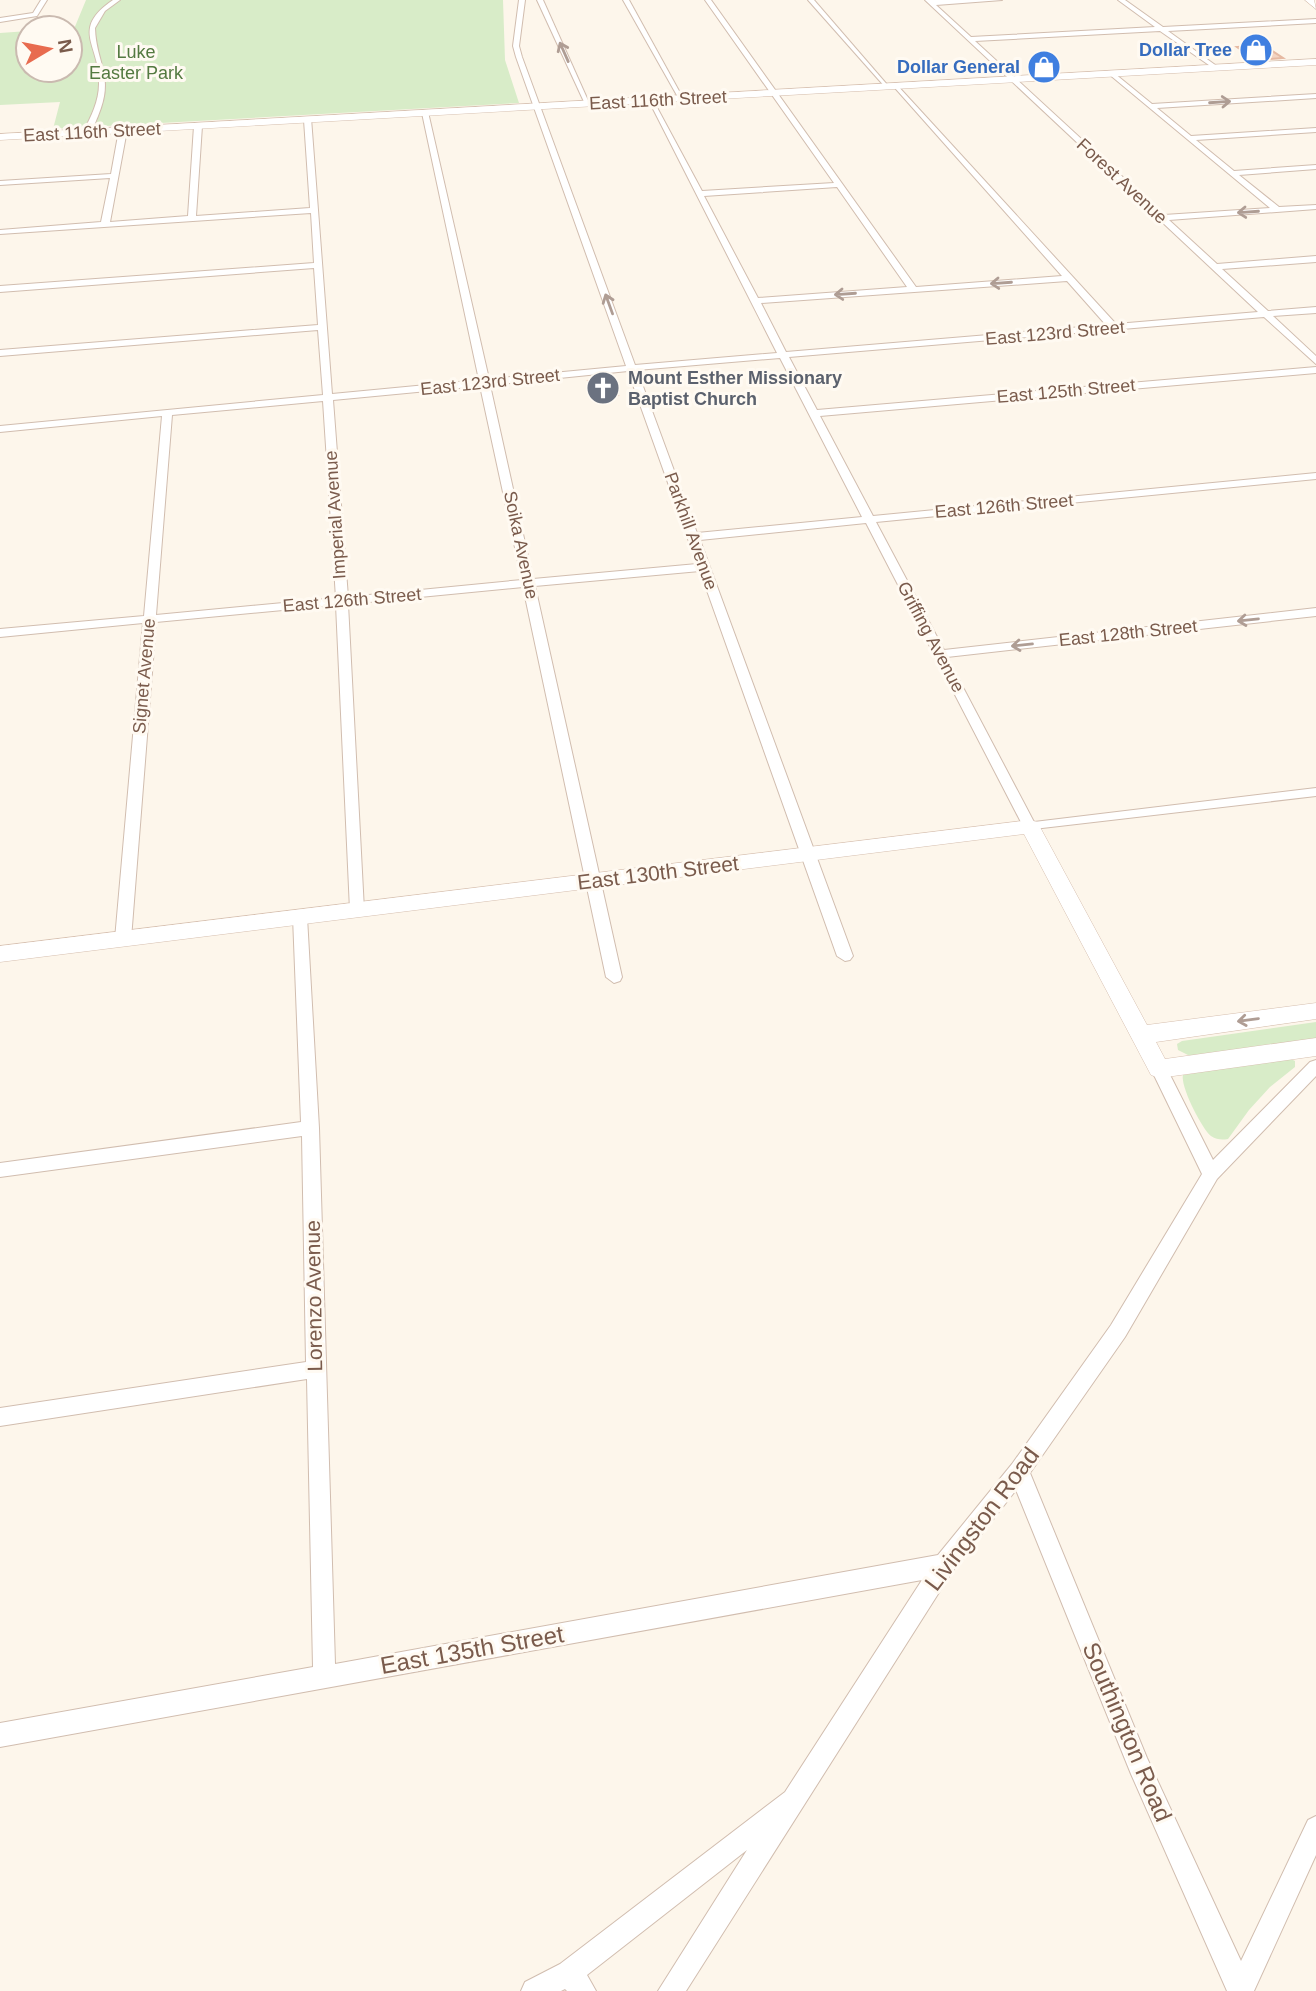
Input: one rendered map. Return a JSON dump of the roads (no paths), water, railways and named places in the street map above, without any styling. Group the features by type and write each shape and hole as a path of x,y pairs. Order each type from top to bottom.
{"main road":[{"path":"1309,0 1316,6"},
{"name":"East 116th Street","path":"0,137 1316,62"},
{"name":"East 130th Street","path":"0,954 1030,827"},
{"name":"Griffing Avenue","path":"1030,827 1159,1069"},
{"path":"1140,1035 1316,1011"},
{"path":"1159,1069 1316,1047"}],"street":[{"path":"0,20 35,15 44,0"},
{"path":"88,132 101,99 103,78 94,52 92,27 100,13 117,0"},
{"name":"Parkhill Avenue","path":"522,0 516,46 845,956"},
{"path":"540,0 587,104"},
{"path":"626,0 682,99"},
{"path":"708,0 913,289"},
{"path":"811,0 1114,328"},
{"path":"930,2 999,0"},
{"path":"1121,0 1216,68"},
{"name":"Forest Avenue","path":"930,2 1316,361"},
{"path":"970,39 1316,21"},
{"path":"1112,75 1277,210"},
{"path":"1151,106 1316,96"},
{"name":"Griffing Avenue","path":"650,100 816,413 1030,827"},
{"name":"Soika Avenue","path":"426,113 614,977"},
{"name":"Imperial Avenue","path":"308,120 342,600 358,910"},
{"path":"192,219 198,126"},
{"path":"105,225 112,176 123,130"},
{"path":"1189,138 1316,130"},
{"path":"1232,173 1316,167"},
{"path":"0,183 112,176"},
{"path":"699,194 839,185"},
{"path":"1161,218 1316,207"},
{"path":"0,232 314,210"},
{"path":"1214,267 1316,259"},
{"path":"0,289 317,265"},
{"path":"757,301 1069,278"},
{"name":"East 123rd Street","path":"0,429 632,368 1316,310"},
{"path":"0,353 323,327"},
{"name":"East 125th Street","path":"816,413 1316,370"},
{"name":"Signet Avenue","path":"123,939 167,413"},
{"name":"East 126th Street","path":"693,537 1316,476"},
{"name":"East 126th Street","path":"0,633 703,567"},
{"name":"East 128th Street","path":"941,654 1316,612"},
{"name":"East 130th Street","path":"1030,827 1316,792"},
{"name":"Lorenzo Avenue","path":"300,917 310,1128 324,1676"},
{"name":"Livingston Road","path":"671,1991 800,1794 944,1564 1019,1471 1118,1331 1212,1174 1254,1126 1316,1066"},
{"name":"Griffing Avenue","path":"1159,1069 1212,1174"},
{"path":"0,1170 310,1128"},
{"path":"0,1417 315,1369"},
{"name":"Southington Road","path":"1019,1471 1139,1766 1240,1991"},
{"name":"East 135th Street","path":"0,1735 944,1564"},
{"path":"534,1991 576,1982 800,1794"},
{"path":"1240,1991 1316,1828"}],"place":[{"name":"Dollar Tree","path":"1256,50"},
{"name":"Dollar General","path":"1044,67"},
{"name":"Mount Esther Missionary Baptist Church","path":"603,388"}],"park label":[{"name":"Luke Easter Park","path":"136,62"}]}
